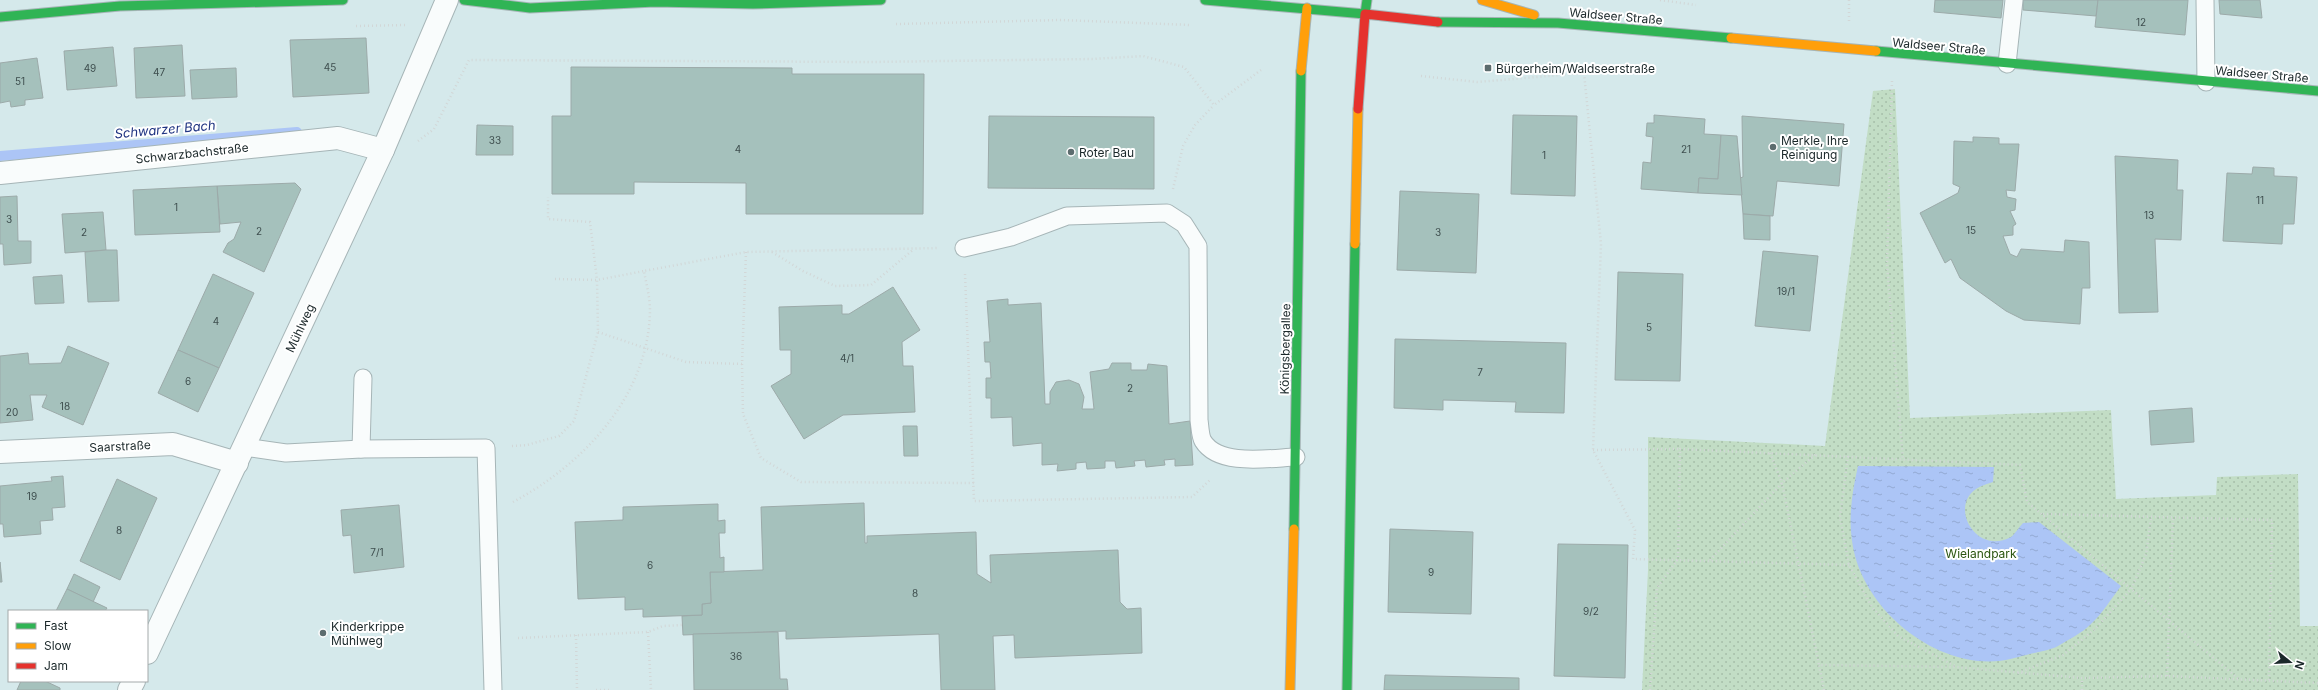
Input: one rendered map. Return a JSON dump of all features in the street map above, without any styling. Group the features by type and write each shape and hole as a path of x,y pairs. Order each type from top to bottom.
{"main road":[{"path":"0,17 120,3 343,0"},
{"path":"464,0 530,8 655,2 754,4 881,0"},
{"name":"Waldseer Straße","path":"1206,0 1308,4 1365,14 1438,22 1558,23 2318,91"},
{"path":"1347,690 1352,517 1358,101 1367,0"},
{"name":"Waldseer Straße","path":"1482,0 1558,23"},
{"name":"Königsbergallee","path":"1290,690 1296,457 1299,134 1302,47 1308,4"}],"street":[{"name":"Mühlweg","path":"148,651 383,150 447,0"},
{"name":"Schwarzbachstraße","path":"0,173 338,138 383,150"},
{"name":"Saarstraße","path":"0,452 173,444 241,455"}],"lane":[{"path":"2007,64 2014,0"},
{"path":"2205,0 2206,82"},
{"path":"964,248 1011,237 1067,216 1167,213 1184,224 1198,246 1199,420 1203,440 1215,454 1234,458 1296,457"},
{"path":"361,449 363,378"},
{"path":"241,455 361,449 486,448 493,690"}],"path":[{"path":"1893,54 1887,264 1903,460"},
{"path":"383,150 401,155 434,130 469,60 871,62 1093,59 1142,56 1184,67 1214,105"},
{"path":"1167,213 1183,146 1195,125 1214,105 1261,70"},
{"path":"1422,76 1477,82 1584,73 1601,244 1593,450 1635,530 1633,559 1799,562 1849,565"},
{"path":"486,448 527,445 559,436 574,421 598,332 597,280 590,222 548,219 548,197"},
{"path":"772,251 803,271 835,286 871,285 914,248"},
{"path":"555,279 597,280 746,252 964,248 974,501 1192,497 1234,458"},
{"path":"746,252 742,364 743,414 761,458 801,482 974,483"},
{"path":"487,509 511,503 534,491 579,455 619,410 636,379 645,348 650,309 644,270"},
{"path":"598,332 686,362 742,364"},
{"path":"1593,450 1680,448 1770,453 1816,453 1903,460 2020,465 2027,502 2132,588 2240,680"},
{"path":"1650,690 1657,588 1678,559 1680,448"},
{"path":"1770,453 1782,482 1824,690"},
{"path":"1709,561 1782,482 1816,453"},
{"path":"1848,456 1840,517 1849,565 1872,607 1898,636 1956,667"},
{"path":"2042,514 2173,519 2272,520 2269,682"},
{"path":"2018,673 2063,655 2095,629 2132,588 2146,554 2151,518"},
{"path":"2167,676 2173,519"},
{"path":"492,639 648,632 663,626 682,626"},
{"path":"648,632 651,690"},
{"path":"576,635 577,690"},
{"path":"1819,665 1956,667 2082,678 2167,676 2269,682 2318,683"},
{"path":"2082,678 2082,690"},
{"path":"596,690 609,690"}],"green space":[{"name":"Wielandpark","path":"1895,89 1910,418 2111,410 2116,499 2216,495 2217,477 2298,474 2300,626 2318,626 2318,690 1642,690 1648,570 1648,437 1825,446 1873,91"}],"water":[{"path":"1858,466 1994,467 1993,482 1976,489 1968,497 1965,507 1966,517 1970,527 1977,535 1987,540 1998,541 2011,537 2023,523 2039,522 2121,586 2095,620 2070,639 2051,649 2002,661 1976,661 1953,655 1930,646 1910,633 1891,617 1863,578 1855,556 1851,533 1853,489"}],"building":[{"path":"1935,0 2003,0 2001,18 1934,12"},
{"path":"2023,0 2098,0 2096,16 2023,10"},
{"path":"2098,0 2188,0 2185,35 2095,27"},
{"path":"2219,0 2260,0 2262,18 2220,14"},
{"path":"366,38 369,93 293,97 290,40"},
{"path":"182,45 185,96 136,98 134,48"},
{"path":"113,47 117,86 67,90 64,51"},
{"path":"37,58 43,98 25,100 25,105 11,107 10,101 0,103 0,63"},
{"path":"571,67 792,68 792,74 924,74 923,214 746,214 746,183 634,182 634,194 552,194 552,116 571,116"},
{"path":"236,68 237,97 192,99 190,70"},
{"path":"1513,115 1577,116 1575,196 1511,194"},
{"path":"1654,115 1705,119 1704,134 1721,135 1718,179 1699,178 1698,193 1641,189 1643,162 1651,163 1653,137 1646,136 1647,123 1654,123"},
{"name":"Roter Bau","path":"989,116 1154,117 1154,189 988,188"},
{"path":"1742,116 1844,124 1839,186 1777,181 1773,216 1743,214 1740,178 1743,177"},
{"path":"477,125 513,126 513,155 476,155"},
{"path":"1721,135 1737,136 1742,195 1698,193 1699,178 1718,179"},
{"path":"1973,137 1999,138 1999,144 2019,144 2015,191 2006,190 2007,197 2016,199 2015,210 2010,211 2016,224 2013,226 2013,235 2003,236 2010,254 2017,257 2021,249 2064,252 2065,240 2089,242 2090,288 2082,288 2080,324 2024,320 2006,311 1960,278 1951,259 1945,263 1920,213 1958,193 1960,187 1953,184 1954,141 1973,142"},
{"path":"2115,156 2178,160 2177,190 2183,190 2181,240 2155,239 2158,312 2119,313"},
{"path":"2253,167 2274,168 2274,176 2297,177 2294,224 2283,224 2282,244 2223,241 2227,173 2252,174"},
{"path":"295,183 301,189 264,272 223,252 228,243 234,239 241,222 220,224 217,186"},
{"path":"217,186 220,232 135,235 133,190"},
{"path":"1400,191 1479,194 1476,273 1397,270"},
{"path":"17,196 18,241 31,241 31,263 4,265 3,244 0,244 0,197"},
{"path":"103,212 106,250 65,253 62,214"},
{"path":"1743,214 1770,216 1770,240 1744,239"},
{"path":"117,250 119,301 88,302 85,252"},
{"path":"1763,251 1818,256 1810,331 1755,326"},
{"path":"1618,272 1683,274 1680,381 1615,380"},
{"path":"213,274 254,293 219,368 178,350"},
{"path":"62,275 64,303 35,304 33,277"},
{"path":"893,287 920,330 902,342 903,366 913,366 915,412 843,415 804,439 771,386 791,374 791,350 780,350 779,307 842,305 842,314 849,314"},
{"path":"1008,299 1008,305 1041,303 1045,404 1050,404 1050,392 1056,382 1069,380 1079,384 1084,397 1082,409 1094,409 1090,372 1109,369 1112,363 1131,363 1131,370 1147,370 1148,364 1167,366 1169,424 1190,421 1193,465 1175,466 1175,459 1164,460 1165,465 1146,467 1145,460 1134,461 1135,466 1116,468 1115,461 1105,461 1105,468 1087,469 1086,462 1076,463 1076,469 1057,471 1058,464 1042,465 1042,443 1013,446 1012,417 991,418 991,398 986,398 986,378 991,378 990,362 985,362 984,342 990,342 987,301"},
{"path":"1395,339 1566,343 1564,413 1515,412 1516,402 1443,400 1443,410 1394,408"},
{"path":"68,346 109,363 83,425 42,407 47,395 30,395 33,420 0,423 0,356 28,353 29,364 61,363"},
{"path":"178,350 219,368 198,412 158,393"},
{"path":"2192,408 2194,442 2151,445 2149,411"},
{"path":"903,426 917,426 918,456 904,456"},
{"path":"63,476 65,507 52,508 53,520 40,521 41,534 4,537 3,524 0,524 0,486 52,481 51,477"},
{"path":"117,479 157,498 120,580 80,561"},
{"path":"864,503 865,543 867,543 867,536 976,532 977,574 991,583 990,555 1118,550 1120,602 1127,609 1141,608 1142,653 1015,658 1014,635 993,636 995,690 941,690 939,634 786,639 786,631 683,635 682,616 702,615 702,604 711,603 710,572 763,570 761,507"},
{"path":"718,504 718,521 725,520 725,533 719,533 720,558 724,557 724,572 710,572 711,603 702,604 702,615 643,617 643,609 625,610 625,597 578,599 575,522 623,520 623,507"},
{"path":"399,505 404,567 354,573 351,535 343,536 341,510"},
{"path":"1390,529 1473,532 1471,614 1388,612"},
{"path":"1558,544 1628,545 1625,678 1554,676"},
{"path":"0,562 2,582 0,582"},
{"path":"74,574 100,587 93,602 67,589"},
{"path":"67,589 107,608 106,610 56,610"},
{"path":"778,632 780,679 787,679 788,690 694,690 693,634"},
{"path":"1385,675 1519,678 1519,690 1384,690"},
{"path":"21,682 47,682 60,688 60,690 17,690"}],"waterway":[{"name":"Schwarzer Bach","path":"0,156 297,132"}],"traffic: fast":[{"path":"0,17 120,6 343,0"},
{"path":"464,0 530,8 655,2 753,4 881,0"},
{"path":"1205,0 1365,14 1367,0"},
{"path":"1438,22 1558,23 1731,38"},
{"path":"1876,51 2318,91"},
{"path":"1294,529 1301,71"},
{"path":"1347,690 1355,244"}],"traffic: slow":[{"path":"1482,0 1534,15"},
{"path":"1301,71 1307,8"},
{"path":"1731,38 1876,51"},
{"path":"1355,244 1358,109"},
{"path":"1290,690 1294,529"}],"traffic: jam":[{"path":"1358,109 1365,14 1438,22"}],"place":[{"name":"Bürgerheim/Waldseerstraße","path":"1488,68"},
{"name":"Merkle, Ihre Reinigung","path":"1773,147"},
{"name":"Roter Bau","path":"1071,152"},
{"name":"Kinderkrippe Mühlweg","path":"323,633"}]}
